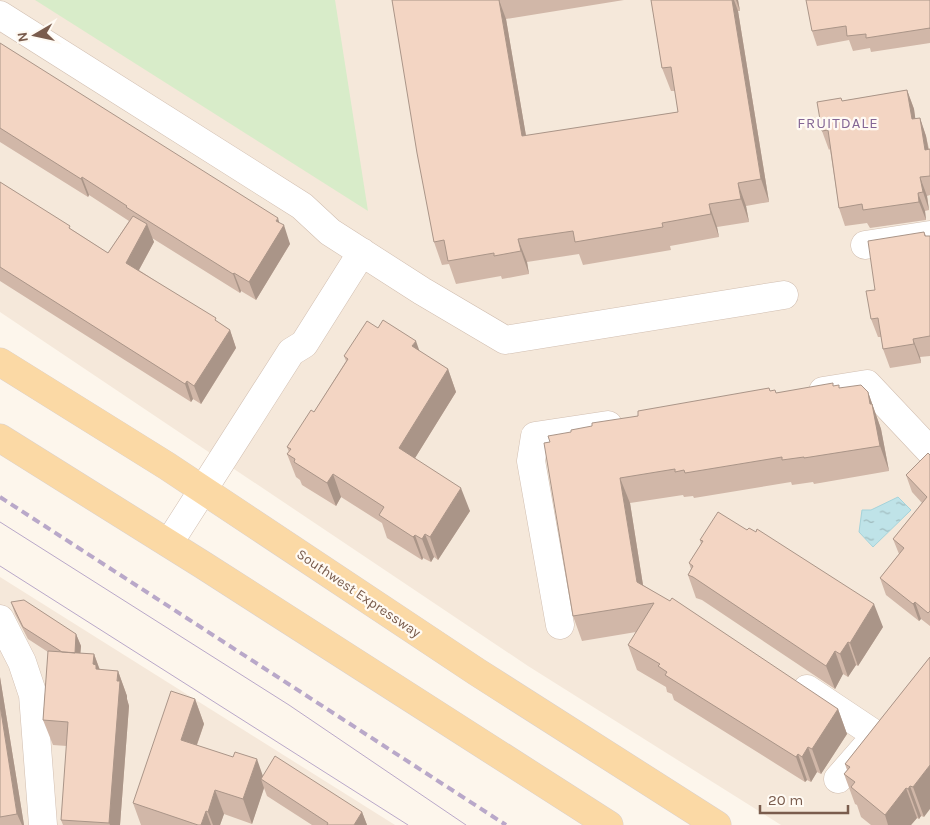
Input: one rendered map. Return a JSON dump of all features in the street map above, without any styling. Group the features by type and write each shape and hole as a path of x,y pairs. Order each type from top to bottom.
{"main road":[{"name":"Southwest Expressway","path":"0,362 202,489 477,672 718,825"},
{"path":"0,438 169,543 609,825"}],"street":[{"path":"0,15 302,206 330,232 422,291 505,340 784,295"},
{"path":"865,245 930,236"},
{"path":"169,543 291,352 304,344 362,252"},
{"path":"799,395 867,384 930,451"},
{"path":"560,625 531,461 535,436 632,421"},
{"path":"0,619 22,662 33,695 43,825"},
{"path":"785,674 876,735"},
{"path":"838,779 894,714"}],"shaded area":[{"path":"0,0 930,0 930,825 781,825 528,666 0,312"},
{"path":"0,577 395,825 0,825"}],"green space":[{"path":"35,0 335,0 368,211"}],"water":[{"path":"898,497 911,510 873,547 859,532 862,510 871,510"}],"building":[{"path":"392,0 499,0 522,136 678,112 671,67 662,68 651,0 732,0 761,179 738,183 741,199 709,204 711,214 662,223 663,227 575,242 573,231 518,239 521,251 494,256 494,253 448,261 444,240 434,242 417,153"},
{"path":"806,0 930,0 930,28 866,38 866,34 847,36 846,26 812,31"},
{"path":"0,43 278,218 276,221 284,225 249,282 233,274 82,177 81,179 0,128"},
{"path":"907,90 912,119 920,118 925,150 930,149 930,176 920,177 923,192 918,193 919,202 863,210 862,204 839,208 828,130 822,131 817,102 841,98 842,101"},
{"path":"0,182 70,226 69,228 108,253 133,216 147,224 126,263 216,318 215,320 230,330 194,386 187,381 185,384 0,267"},
{"path":"924,232 925,236 930,236 930,336 913,339 914,344 883,349 878,318 871,319 866,291 875,290 868,241"},
{"path":"383,320 416,341 412,346 448,369 399,448 461,488 430,537 425,534 422,539 415,535 413,537 379,515 384,507 333,474 327,483 294,462 295,459 287,454 291,449 287,447 311,410 314,412 348,359 344,356 367,321 378,328"},
{"path":"833,383 833,386 839,385 839,388 861,385 868,392 880,446 804,458 782,460 782,457 685,473 684,470 675,472 675,469 620,478 637,582 670,601 672,598 838,709 812,749 808,747 802,757 798,754 796,757 665,675 667,672 658,666 660,664 628,645 654,603 573,616 544,443 550,442 548,436 592,426 592,423 638,416 638,411 769,388 770,391 775,390 776,393"},
{"path":"928,453 930,455 930,611 928,613 915,602 913,604 880,578 904,548 893,539 927,497 906,475"},
{"path":"718,512 747,530 749,528 756,532 757,529 874,604 850,643 848,642 840,654 835,651 826,666 688,575 693,566 689,563 703,541 700,540"},
{"path":"24,600 76,634 75,653 62,652 23,627 11,602"},
{"path":"48,651 94,654 93,664 96,665 96,669 118,671 117,681 120,681 109,823 61,820 68,722 43,720"},
{"path":"930,657 930,765 913,787 906,788 885,815 851,787 855,782 844,774 850,767 845,764"},
{"path":"171,691 195,699 181,740 233,757 235,752 257,759 243,799 215,790 208,812 206,811 201,825 133,803"},
{"path":"0,705 17,814 0,817"},
{"path":"275,756 362,812 354,825 327,825 328,823 261,779"}],"tram line":[{"path":"0,522 289,705 466,825"},
{"path":"0,566 408,825"}],"railway":[{"path":"0,497 506,825"}],"district":[{"name":"FRUITDALE","path":"838,123"}]}
